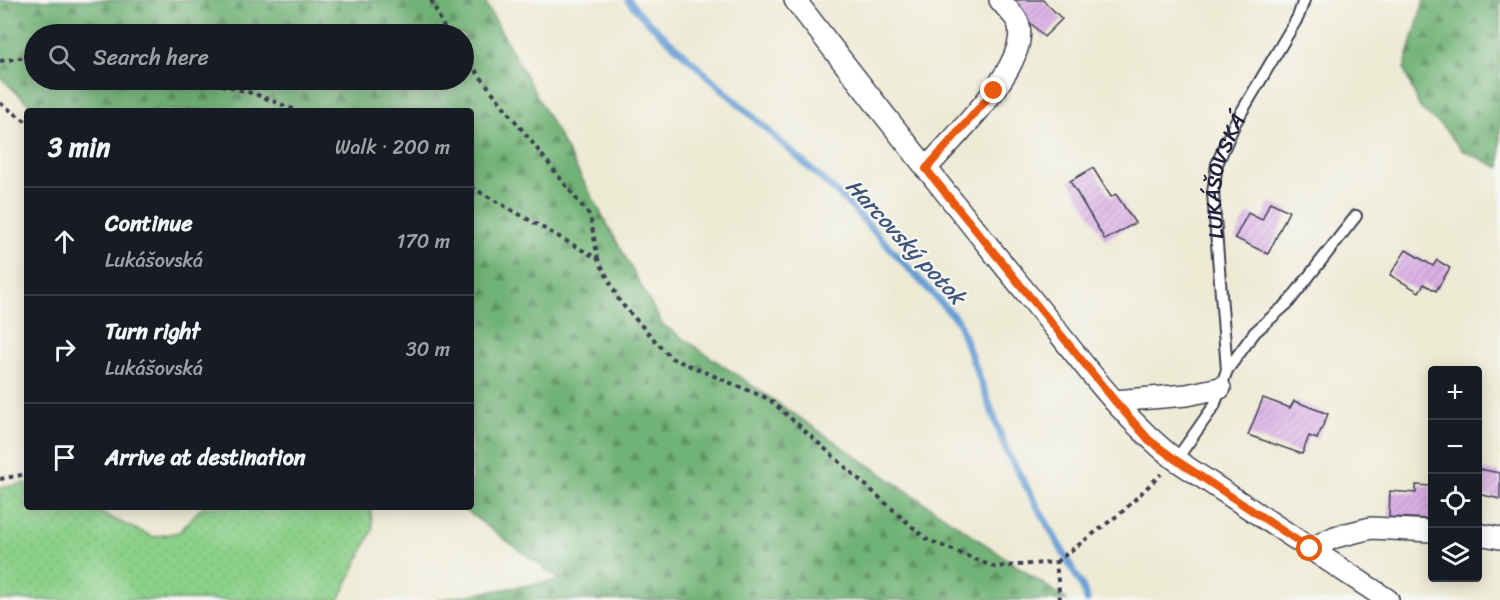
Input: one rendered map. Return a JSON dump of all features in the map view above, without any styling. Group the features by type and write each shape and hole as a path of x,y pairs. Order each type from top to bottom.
{"street":[{"path":"795,0 926,169 1149,440 1388,600"},
{"path":"926,169 994,91 1012,63 1019,37 1019,24 1000,0"},
{"path":"1114,400 1187,395 1224,379"},
{"path":"1310,549 1335,537 1371,528 1428,531"},
{"path":"1482,535 1500,538"}],"lane":[{"name":"LUKÁŠOVSKÁ","path":"1224,379 1213,193 1217,164 1235,123 1298,17 1304,0"},
{"path":"1176,460 1214,406 1224,379 1256,332 1288,303 1356,216"}],"path":[{"path":"431,0 442,24"},
{"path":"0,61 24,57"},
{"path":"474,69 590,216 598,259 620,302 671,358 769,399 926,539 994,567 1056,562 1122,512 1176,460"},
{"path":"240,90 290,108"},
{"path":"0,103 24,120"},
{"path":"474,189 598,259"},
{"path":"0,478 24,474"},
{"path":"1056,562 1060,600"}],"green space":[{"path":"0,0 484,0 662,324 1067,600 437,600 560,580 465,510 474,510 474,108 33,108 0,77"},
{"path":"1424,0 1500,0 1500,168 1462,150 1443,127 1420,108 1404,69"},
{"path":"24,484 24,510 97,510 153,537 179,532 199,510 370,510 373,529 339,600 0,600 0,488"}],"building":[{"path":"1009,0 1043,0 1062,19 1044,37"},
{"path":"1093,168 1111,197 1116,194 1135,223 1105,240 1070,181"},
{"path":"1270,202 1289,211 1268,254 1235,238 1248,213 1262,220"},
{"path":"1406,250 1433,266 1437,260 1450,268 1436,291 1424,284 1419,292 1390,275"},
{"path":"1263,398 1290,408 1294,401 1328,414 1317,439 1309,436 1302,454 1248,435"},
{"path":"1482,470 1500,473 1500,499 1482,495"},
{"path":"1416,485 1428,486 1428,519 1389,517 1390,491 1416,493"}],"waterway":[{"name":"Harcovský potok","path":"628,0 645,19 846,201 958,321 1007,452 1083,588 1087,600"}],"route":[{"path":"994,91 926,169 1149,440 1310,549"}]}
